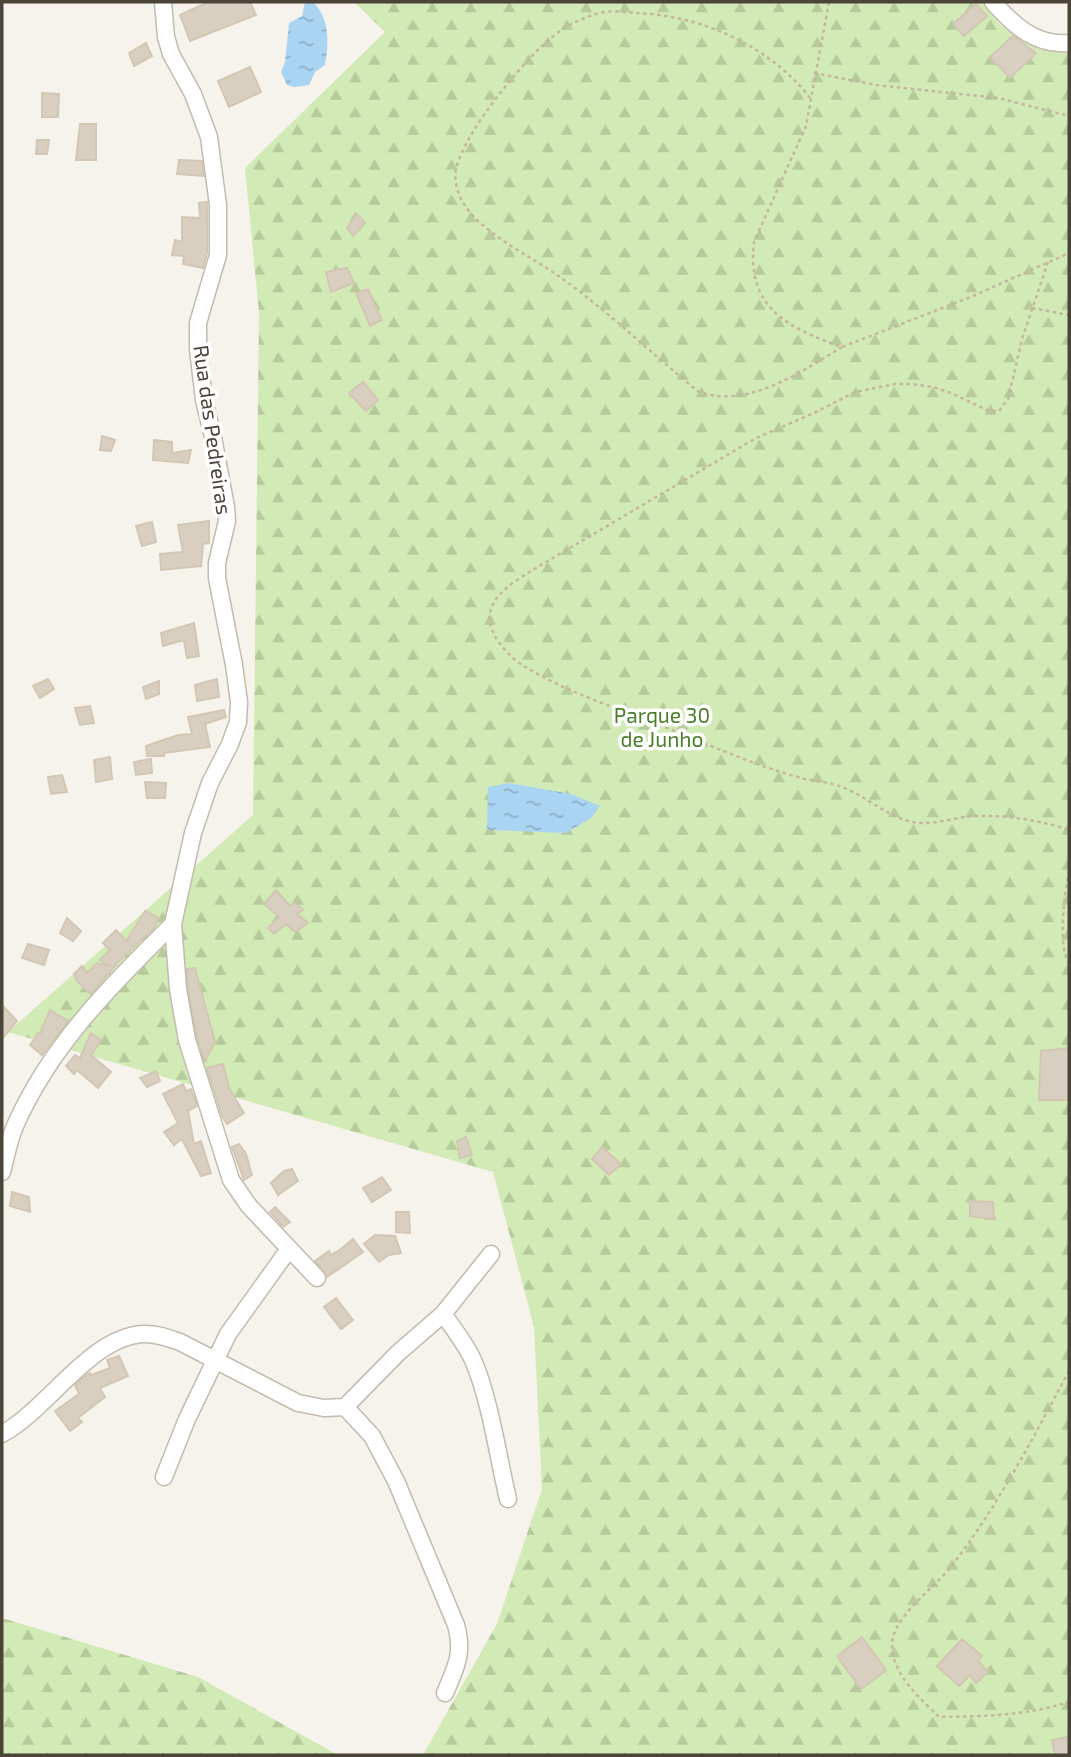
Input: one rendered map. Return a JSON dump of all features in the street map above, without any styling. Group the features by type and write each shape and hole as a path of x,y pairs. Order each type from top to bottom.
{"street":[{"name":"Rua das Pedreiras","path":"163,2 166,37 171,54 193,94 209,137 218,205 218,255 198,323 198,349 204,400 226,508 227,522 217,563 217,578 239,702 238,722 210,783 193,833 173,924 181,1016 225,1166 249,1206 317,1278"},
{"path":"993,2 1025,33 1043,40 1069,43"},
{"path":"2,1172 14,1129 57,1053 115,980 173,924"},
{"path":"164,1477 187,1419 228,1334 289,1249"},
{"path":"2,1434 29,1415 101,1349 125,1337 144,1334 163,1336 215,1359 298,1404 324,1408 345,1407 398,1353 443,1314 491,1254"},
{"path":"443,1314 474,1363 508,1499"},
{"path":"345,1407 372,1436 396,1480 456,1625 461,1646 445,1693"}],"path":[{"path":"829,2 806,126 758,230 751,261 761,296 770,309 802,333 842,347"},
{"path":"810,98 795,79 776,63 723,33 673,15 602,12 559,31 517,70 477,127 460,158 456,170 456,184 470,213 517,251 569,284 699,392 714,397 738,396 782,381 842,347 972,296 1069,253"},
{"path":"814,73 876,85 998,98 1069,116"},
{"path":"1048,262 1022,339 1008,399 999,411 989,411 933,387 911,384 895,384 855,392 756,438 536,568 496,597 490,617 494,634 509,654 522,666 568,689 754,762 804,779 835,784 901,818 923,823 975,816 1022,818 1069,830"},
{"path":"1032,308 1069,315"},
{"path":"1069,871 1064,932 1064,948 1069,964"},
{"path":"1069,1371 1029,1447 971,1539 948,1570 904,1619 894,1633 892,1645 908,1686 939,1717 1009,1716 1069,1702"}],"green space":[{"name":"Parque 30 de Junho","path":"354,2 982,2 1000,25 1044,48 1069,52 1069,1755 423,1755 497,1624 542,1489 534,1327 493,1172 8,1032 253,815 259,312 245,168 385,32"},
{"path":"2,1618 198,1677 338,1755 2,1755"}],"water":[{"path":"305,2 313,2 323,16 327,31 325,65 315,72 309,85 295,87 287,85 281,72 285,62 289,23 302,16"},
{"path":"509,783 571,794 600,806 591,818 566,833 487,830 488,787"}],"building":[{"path":"208,2 250,2 256,15 190,41 180,15"},
{"path":"976,4 987,16 964,36 953,24"},
{"path":"1013,36 1036,53 1010,78 990,57"},
{"path":"146,43 152,56 134,66 129,53"},
{"path":"250,67 261,92 229,107 218,81"},
{"path":"42,93 59,94 58,117 42,117"},
{"path":"80,124 96,124 96,160 76,160"},
{"path":"37,140 49,140 47,154 36,154"},
{"path":"179,160 202,161 204,176 177,174"},
{"path":"207,202 207,253 203,268 183,264 184,256 172,255 175,240 182,242 182,217 200,218 199,203"},
{"path":"357,214 365,223 353,236 347,228"},
{"path":"347,268 354,283 331,292 326,272"},
{"path":"368,289 382,320 370,326 356,293"},
{"path":"363,382 378,400 366,411 349,393"},
{"path":"102,436 115,440 111,451 100,450"},
{"path":"154,440 172,442 172,453 191,450 188,463 153,460"},
{"path":"209,521 209,543 203,544 201,566 161,570 160,554 183,552 178,525"},
{"path":"152,522 156,542 142,546 136,526"},
{"path":"194,623 199,656 187,658 184,640 163,646 161,633"},
{"path":"48,679 54,689 40,698 33,686"},
{"path":"217,679 219,697 197,701 195,685"},
{"path":"159,681 159,694 146,699 143,687"},
{"path":"90,706 94,723 80,725 75,708"},
{"path":"224,710 226,717 205,724 210,747 164,753 164,756 147,756 146,746 178,735 192,734 188,717"},
{"path":"110,757 112,779 96,782 94,760"},
{"path":"151,759 152,773 136,775 134,762"},
{"path":"62,775 67,792 51,794 48,777"},
{"path":"145,782 166,783 165,798 147,798"},
{"path":"276,890 290,906 294,902 303,910 297,914 308,923 295,932 286,924 274,934 268,928 279,917 264,904"},
{"path":"145,911 159,918 154,928 119,961 91,994 77,981 74,974 82,966 87,973 97,963 110,966 100,960 110,950 103,943 116,930 126,941"},
{"path":"67,918 81,931 73,941 60,933"},
{"path":"28,944 49,950 44,965 22,958"},
{"path":"195,968 215,1042 205,1061 197,1038 188,988 187,969"},
{"path":"2,1005 17,1021 2,1039"},
{"path":"50,1010 68,1021 42,1055 30,1045 38,1033 40,1034"},
{"path":"91,1033 101,1040 91,1055 111,1072 98,1088 77,1070 74,1074 66,1066 75,1055 80,1058"},
{"path":"1069,1048 1069,1100 1039,1100 1041,1051"},
{"path":"223,1064 230,1090 244,1113 227,1124 207,1068"},
{"path":"156,1071 160,1081 147,1087 140,1078"},
{"path":"183,1084 186,1091 191,1089 197,1106 188,1111 194,1144 201,1141 211,1173 201,1176 182,1139 174,1145 164,1132 178,1123 163,1094"},
{"path":"466,1137 472,1155 460,1158 457,1141"},
{"path":"239,1144 246,1154 252,1175 244,1180 232,1147"},
{"path":"602,1147 621,1164 609,1175 592,1159"},
{"path":"292,1169 298,1181 278,1195 271,1183 284,1171"},
{"path":"382,1177 391,1190 372,1202 363,1188"},
{"path":"12,1192 29,1197 30,1212 10,1206"},
{"path":"970,1201 993,1202 994,1219 970,1216"},
{"path":"275,1207 290,1222 283,1227 270,1212"},
{"path":"396,1212 409,1212 410,1233 396,1232"},
{"path":"375,1235 395,1236 401,1253 389,1255 379,1262 364,1244"},
{"path":"353,1239 363,1252 327,1277 315,1261 329,1251 331,1255"},
{"path":"336,1298 353,1320 341,1329 324,1307"},
{"path":"119,1356 128,1376 100,1388 105,1397 78,1418 82,1422 70,1431 55,1411 79,1394 75,1385 83,1378 90,1373 91,1375 110,1368 107,1360"},
{"path":"862,1637 886,1670 861,1689 837,1656"},
{"path":"962,1639 982,1656 978,1661 988,1672 976,1683 970,1675 959,1686 937,1666"},
{"path":"1069,1737 1069,1755 1055,1755 1052,1740"}]}
